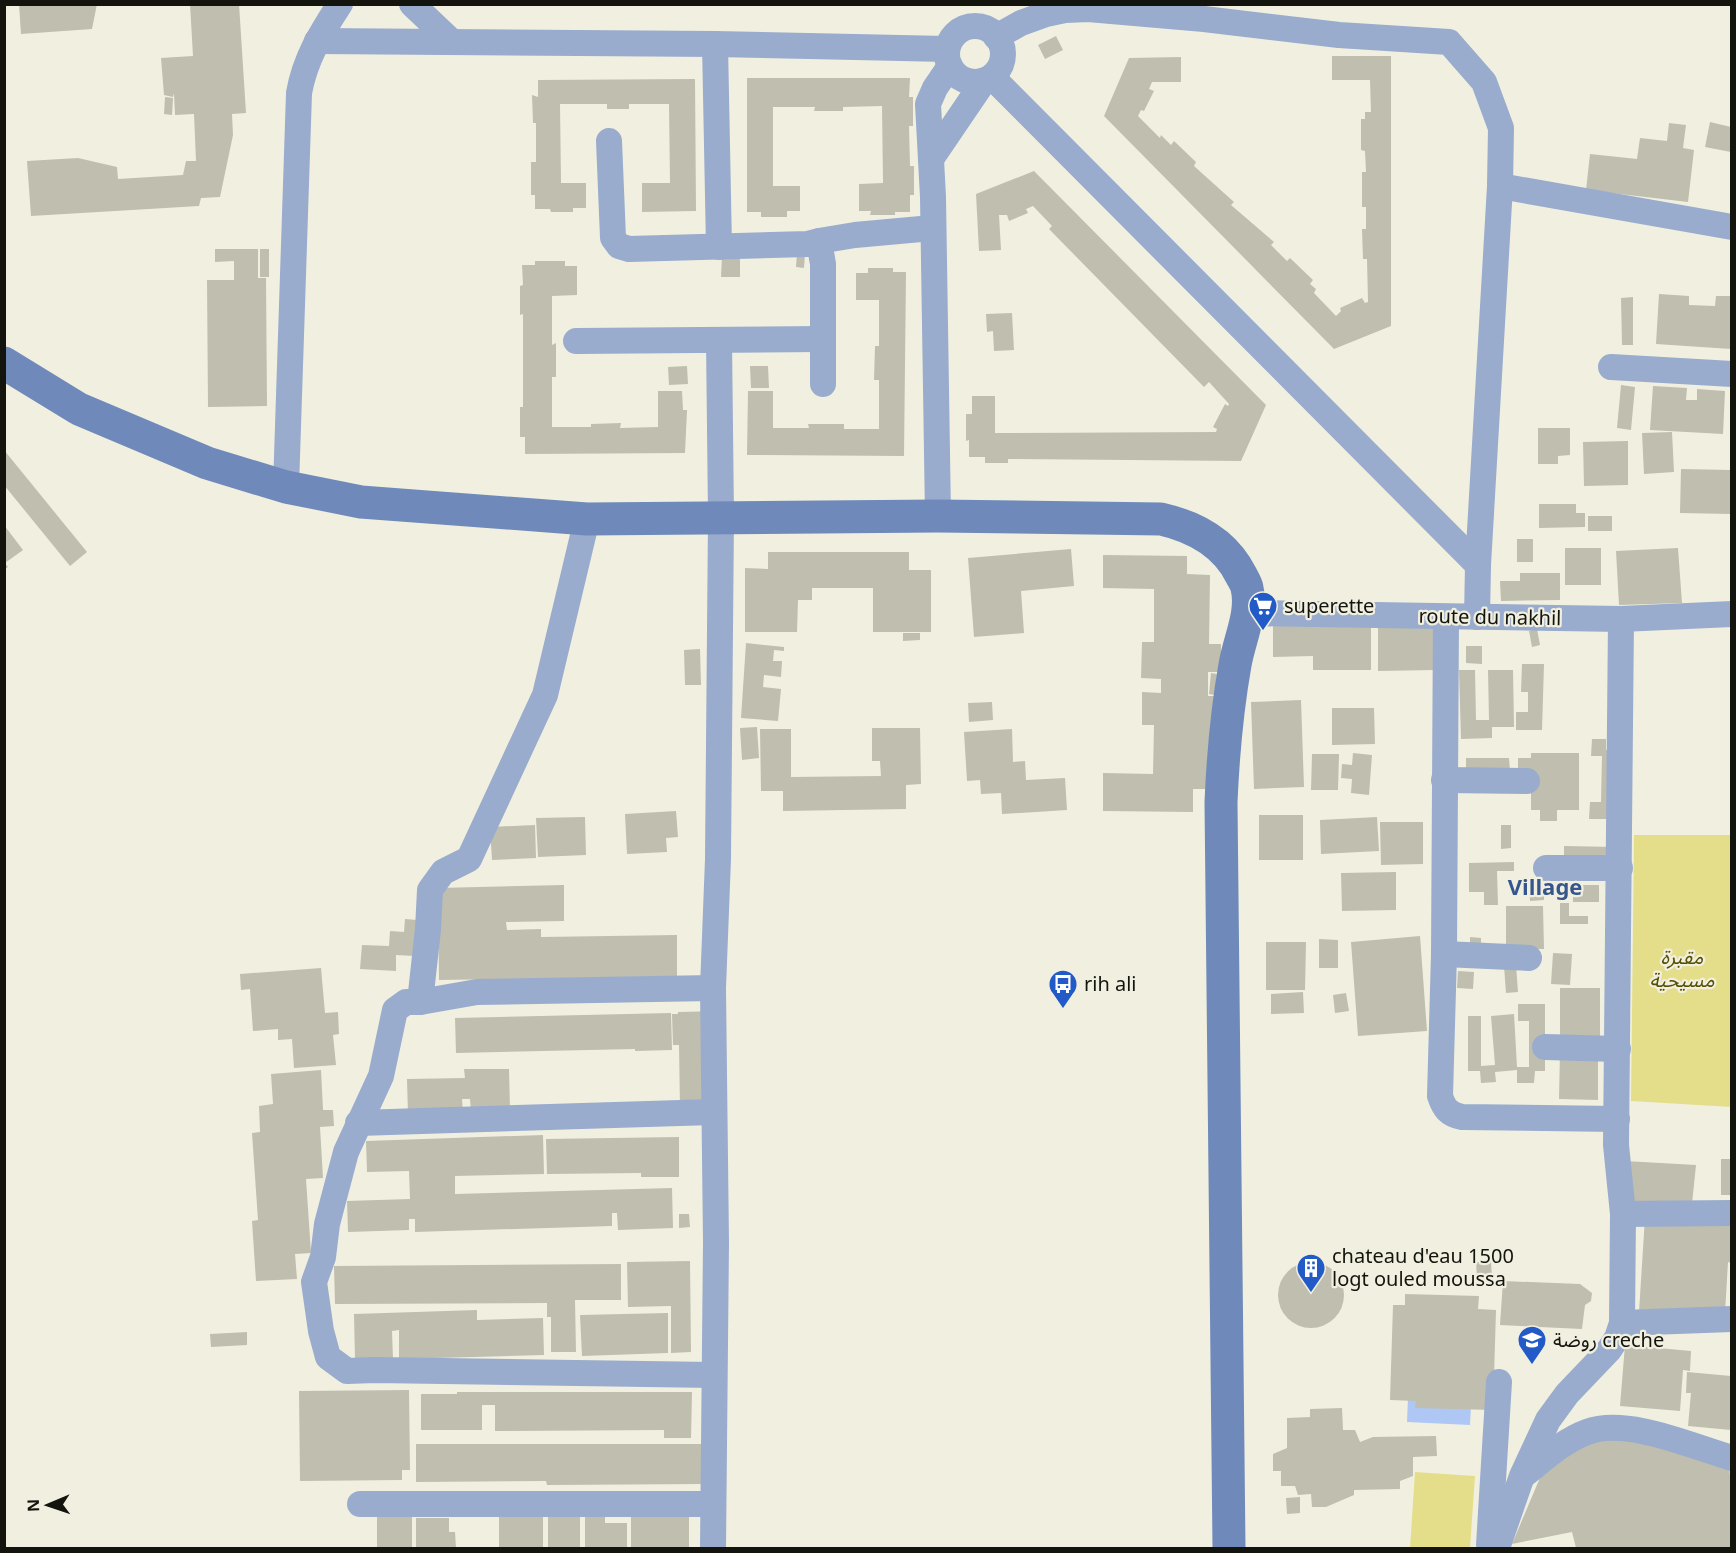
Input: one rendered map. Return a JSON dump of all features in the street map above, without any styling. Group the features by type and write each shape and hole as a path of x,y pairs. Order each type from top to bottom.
{"street":[{"path":"286,487 299,93 303,71 317,41 340,4"},
{"path":"412,4 452,42"},
{"path":"996,37 1021,23 1065,10 1181,11 1339,35 1449,42 1484,82 1501,128 1500,186 1478,565 1478,616"},
{"path":"931,159 1001,63 1003,54 996,37 967,16 954,35 948,57 928,104 933,197 938,516"},
{"path":"317,41 716,44 948,57"},
{"path":"716,44 719,247"},
{"path":"948,57 954,74 960,79 976,83 988,79"},
{"path":"988,79 1478,565"},
{"path":"609,141 613,238 619,246 629,249 807,244 855,235 932,228"},
{"path":"1500,186 1731,226"},
{"path":"819,241 823,264 823,384"},
{"path":"576,341 822,339"},
{"path":"713,1548 716,1242 713,988 718,859 721,517 718,340"},
{"path":"4,363 79,409 207,464 286,487 361,502 587,519 938,516 1161,519 1181,524 1217,543 1235,563 1247,587 1247,613 1228,710 1221,802 1229,1548"},
{"path":"1611,367 1731,374"},
{"path":"420,1002 429,929 430,890 443,872 469,860 545,695 587,519"},
{"name":"route du nakhil","path":"1247,613 1621,619 1731,614"},
{"path":"1446,616 1444,954 1440,1095 1444,1107 1452,1115 1462,1116 1617,1119"},
{"path":"1497,1548 1522,1476 1548,1420 1567,1394 1609,1350 1617,1338 1622,1323 1623,1214 1616,1145 1621,619"},
{"path":"1444,780 1527,781"},
{"path":"1546,868 1620,868"},
{"path":"1444,954 1528,958"},
{"path":"713,988 477,993 406,1002 395,1010 381,1076 346,1152 314,1282 321,1331 328,1357 347,1371 714,1375"},
{"path":"1545,1047 1618,1049"},
{"path":"358,1123 713,1112"},
{"path":"1623,1214 1731,1213"},
{"path":"1622,1323 1731,1319"},
{"path":"1489,1548 1499,1382"},
{"path":"1522,1476 1567,1442 1588,1432 1619,1427 1640,1430 1731,1458"},
{"path":"360,1504 713,1504"}],"green space":[{"name":"مقبرة مسيحية","path":"1634,835 1731,835 1731,1107 1631,1101"},
{"path":"1415,1472 1475,1476 1470,1548 1410,1548"}],"water":[{"path":"1411,1322 1475,1325 1470,1425 1407,1422"}],"building":[{"path":"19,4 97,4 92,29 21,34"},
{"path":"190,4 239,4 246,113 232,114 233,135 220,197 201,198 199,206 31,216 27,161 78,158 117,167 118,179 183,175 186,161 196,161 194,114 175,115 174,93 173,97 164,95 161,58 193,56"},
{"path":"1056,36 1063,50 1045,59 1038,45"},
{"path":"1332,56 1391,56 1391,326 1334,349 1104,116 1129,58 1181,57 1181,82 1152,82 1149,89 1154,91 1144,111 1141,110 1138,116 1160,138 1161,135 1171,145 1174,141 1196,162 1194,166 1234,202 1231,205 1274,242 1271,245 1287,261 1290,258 1313,280 1310,284 1316,289 1314,293 1336,316 1341,311 1340,308 1362,298 1365,303 1368,302 1367,259 1363,259 1362,229 1366,229 1366,207 1362,207 1362,172 1366,172 1365,151 1361,150 1361,119 1365,119 1365,112 1371,112 1370,80 1332,80"},
{"path":"747,78 910,78 909,97 913,97 913,126 909,126 910,166 914,166 914,195 910,195 910,212 895,212 895,215 870,215 871,211 859,211 859,184 883,183 882,106 843,107 843,111 814,111 815,107 773,107 773,186 800,186 800,211 787,211 787,217 761,217 761,212 747,212"},
{"path":"695,79 696,211 642,212 642,183 670,183 669,104 629,104 629,109 607,109 607,104 560,104 561,183 586,183 586,208 573,208 573,212 535,209 535,195 531,195 531,162 536,162 536,123 533,123 532,95 538,97 538,80"},
{"path":"165,97 173,98 172,115 164,114"},
{"path":"1710,122 1731,127 1731,152 1705,147"},
{"path":"1669,123 1686,125 1683,148 1694,150 1688,202 1586,190 1590,154 1637,159 1640,138 1667,141"},
{"path":"1034,171 1266,405 1241,461 1008,459 1008,463 985,463 985,457 969,457 969,440 966,441 966,414 972,414 972,396 995,396 995,433 1216,432 1217,429 1213,427 1225,404 1228,406 1229,404 1209,382 1204,387 1049,229 1052,226 1033,206 1026,209 1028,213 1009,221 1007,215 999,215 1001,250 979,251 976,194"},
{"path":"215,249 258,249 258,278 266,278 267,406 208,407 207,280 234,280 234,261 215,262"},
{"path":"260,249 269,249 269,277 260,277"},
{"path":"797,253 805,254 804,268 796,267"},
{"path":"722,256 740,256 740,277 721,277"},
{"path":"535,261 565,261 565,266 577,266 577,295 552,296 552,345 556,343 556,377 552,377 552,427 591,427 591,424 621,423 620,428 658,427 658,391 682,391 683,410 687,410 685,453 525,454 525,437 520,437 520,407 523,407 523,314 520,315 520,286 523,285 522,265 535,265"},
{"path":"868,268 893,268 893,272 906,272 904,456 747,455 748,391 773,391 773,428 809,428 808,424 844,424 844,429 879,429 879,380 874,380 875,346 879,346 879,300 856,300 856,273 868,273"},
{"path":"1659,294 1689,296 1689,305 1715,306 1716,296 1731,296 1731,349 1656,344"},
{"path":"1633,297 1633,345 1622,345 1621,298"},
{"path":"1012,313 1014,350 994,351 993,331 987,332 986,314"},
{"path":"687,366 688,384 669,385 668,367"},
{"path":"750,366 768,366 769,388 751,388"},
{"path":"1621,385 1635,387 1631,430 1617,428"},
{"path":"1653,386 1687,388 1686,400 1697,400 1697,389 1725,391 1723,434 1650,430"},
{"path":"1538,428 1570,428 1570,455 1558,456 1558,464 1538,464"},
{"path":"1672,432 1674,472 1644,474 1642,433"},
{"path":"1628,441 1628,485 1584,486 1583,442"},
{"path":"4,450 87,552 70,566 4,485"},
{"path":"1681,469 1731,470 1731,514 1680,513"},
{"path":"1539,504 1576,504 1576,513 1585,513 1585,527 1539,528"},
{"path":"1588,516 1612,516 1612,531 1588,531"},
{"path":"4,525 23,550 5,563 8,567 4,570"},
{"path":"1517,539 1533,539 1533,562 1517,562"},
{"path":"1565,548 1601,548 1601,585 1565,585"},
{"path":"1678,548 1682,603 1619,605 1616,551"},
{"path":"1071,549 1074,586 1021,591 1024,633 974,637 968,558"},
{"path":"768,552 909,552 909,570 931,570 931,632 873,632 873,588 812,588 812,600 798,600 797,632 745,632 745,568 768,569"},
{"path":"1103,555 1187,556 1187,574 1210,575 1209,644 1221,644 1221,672 1208,672 1208,696 1216,696 1215,789 1193,789 1193,812 1103,811 1103,773 1153,774 1154,725 1142,725 1142,692 1161,693 1161,679 1141,678 1142,642 1154,642 1154,589 1103,588"},
{"path":"1520,573 1560,573 1560,600 1501,601 1500,581 1520,581"},
{"path":"1273,619 1371,619 1371,670 1313,670 1313,656 1273,657"},
{"path":"1378,622 1435,622 1435,670 1378,671"},
{"path":"1537,629 1540,645 1532,647 1529,631"},
{"path":"903,633 920,633 920,640 903,641"},
{"path":"746,643 784,647 784,651 774,650 773,661 782,661 781,677 764,675 763,687 781,689 778,721 741,718"},
{"path":"1466,646 1482,646 1482,664 1466,663"},
{"path":"700,649 701,685 685,685 684,650"},
{"path":"1522,664 1544,664 1542,730 1516,730 1516,712 1528,712 1528,692 1521,692"},
{"path":"1459,670 1475,670 1476,720 1489,720 1488,670 1513,670 1514,727 1492,727 1492,738 1461,739"},
{"path":"1211,673 1217,674 1215,695 1209,694"},
{"path":"1301,700 1304,787 1254,789 1251,702"},
{"path":"992,702 993,720 969,722 968,703"},
{"path":"1332,708 1374,708 1375,744 1332,745"},
{"path":"757,727 759,758 742,760 740,728"},
{"path":"872,728 920,728 921,784 906,785 906,809 783,811 783,791 761,791 760,729 791,729 791,777 881,776 880,761 872,761"},
{"path":"1012,729 1013,762 1025,761 1026,780 1065,778 1067,810 1002,814 1001,793 981,794 980,780 967,781 964,732"},
{"path":"1592,739 1606,739 1606,750 1618,751 1613,819 1589,819 1590,802 1601,802 1602,756 1591,756"},
{"path":"1353,753 1372,755 1369,795 1351,793 1352,779 1341,778 1342,764 1352,765"},
{"path":"1531,753 1579,753 1579,810 1557,810 1557,821 1540,821 1540,810 1531,810 1531,771 1518,771 1518,758 1531,758"},
{"path":"1312,754 1339,754 1338,790 1311,790"},
{"path":"1466,758 1509,758 1510,771 1466,771"},
{"path":"676,811 678,837 666,838 667,852 627,854 625,814"},
{"path":"1259,815 1303,815 1303,860 1259,860"},
{"path":"585,817 586,855 538,857 536,818"},
{"path":"1377,817 1379,851 1321,854 1320,820"},
{"path":"1380,822 1423,822 1423,864 1381,865"},
{"path":"535,825 536,858 492,860 490,827"},
{"path":"1501,825 1511,825 1511,848 1501,849"},
{"path":"1564,846 1615,847 1615,862 1564,862"},
{"path":"1514,862 1514,871 1497,871 1498,905 1484,905 1484,892 1469,892 1469,863"},
{"path":"1396,872 1396,910 1342,911 1341,873"},
{"path":"1529,884 1544,884 1544,900 1530,901"},
{"path":"564,885 564,921 506,922 507,930 541,929 541,937 677,935 677,977 439,980 438,888"},
{"path":"1573,885 1599,885 1599,902 1573,902"},
{"path":"1560,903 1569,903 1569,916 1588,916 1588,924 1560,924"},
{"path":"1506,906 1543,906 1544,949 1506,949"},
{"path":"405,919 417,920 415,956 396,955 396,971 360,969 362,945 389,946 390,931 404,932"},
{"path":"1420,936 1427,1031 1358,1036 1351,942"},
{"path":"1470,937 1481,938 1481,947 1470,946"},
{"path":"1319,939 1338,940 1338,968 1319,968"},
{"path":"1266,942 1306,942 1305,990 1266,990"},
{"path":"1553,953 1572,954 1570,985 1551,984"},
{"path":"1516,965 1518,992 1506,993 1504,966"},
{"path":"321,968 325,1013 338,1012 339,1034 333,1035 336,1065 294,1068 292,1039 278,1040 278,1029 253,1031 250,989 241,990 240,974"},
{"path":"1458,971 1474,972 1473,989 1457,988"},
{"path":"1560,988 1600,988 1600,1043 1560,1043"},
{"path":"1303,992 1304,1013 1271,1014 1271,994"},
{"path":"1346,993 1349,1011 1335,1013 1333,995"},
{"path":"1518,1004 1545,1004 1545,1071 1535,1071 1534,1083 1517,1083 1517,1070 1495,1072 1496,1082 1481,1083 1480,1071 1468,1071 1468,1016 1481,1016 1481,1066 1495,1065 1491,1016 1514,1014 1517,1067 1529,1067 1529,1021 1518,1021"},
{"path":"719,1011 721,1108 680,1108 679,1045 673,1045 672,1014"},
{"path":"671,1013 672,1050 456,1053 455,1018"},
{"path":"1560,1051 1598,1060 1598,1100 1559,1099"},
{"path":"464,1069 509,1069 510,1110 471,1111 470,1099 462,1099 463,1113 408,1115 407,1079 465,1078"},
{"path":"321,1070 323,1110 333,1110 334,1126 320,1127 323,1178 306,1179 311,1253 295,1254 297,1279 256,1281 252,1221 258,1220 252,1133 260,1132 259,1106 273,1104 271,1074"},
{"path":"543,1135 544,1174 455,1176 455,1194 672,1188 673,1228 618,1230 617,1213 612,1213 612,1226 415,1232 415,1219 409,1219 409,1230 348,1232 347,1201 410,1199 409,1171 367,1172 366,1141"},
{"path":"679,1137 679,1177 641,1177 641,1173 547,1174 546,1139"},
{"path":"1721,1159 1731,1159 1731,1195 1721,1195"},
{"path":"1625,1161 1696,1165 1692,1204 1632,1201"},
{"path":"679,1214 689,1214 690,1227 679,1228"},
{"path":"1645,1217 1731,1219 1731,1263 1728,1262 1725,1313 1639,1312"},
{"path":"690,1261 691,1352 671,1353 671,1306 628,1307 627,1262"},
{"name":"chateau d'eau 1500 logt ouled moussa","path":"1305,1262 1317,1262 1329,1267 1339,1277 1344,1295 1342,1308 1329,1323 1317,1328 1305,1328 1293,1323 1283,1313 1278,1301 1278,1289 1283,1277 1293,1267"},
{"path":"1476,1262 1491,1262 1492,1277 1477,1277"},
{"path":"621,1264 621,1300 575,1300 576,1352 551,1352 551,1317 547,1317 547,1303 335,1304 334,1266"},
{"path":"1503,1281 1580,1284 1592,1293 1591,1301 1585,1305 1582,1329 1500,1325"},
{"path":"1405,1294 1479,1296 1478,1309 1496,1310 1493,1410 1415,1408 1416,1401 1390,1400 1393,1305 1405,1305"},
{"path":"477,1310 477,1320 543,1318 544,1355 399,1359 399,1330 392,1331 393,1359 355,1360 354,1314"},
{"path":"668,1313 668,1353 582,1356 580,1315"},
{"path":"247,1332 247,1345 211,1347 210,1334"},
{"path":"1625,1345 1691,1351 1690,1371 1683,1370 1680,1411 1620,1406"},
{"path":"1687,1372 1731,1376 1731,1430 1688,1426 1691,1393 1686,1393"},
{"path":"409,1390 410,1470 402,1470 402,1480 300,1481 299,1391"},
{"path":"457,1392 692,1392 691,1438 664,1438 664,1430 495,1431 495,1405 482,1405 482,1430 421,1430 421,1394 457,1394"},
{"path":"1342,1408 1343,1430 1355,1430 1360,1442 1373,1437 1436,1436 1437,1456 1413,1457 1413,1476 1400,1481 1400,1489 1354,1490 1354,1495 1326,1507 1312,1507 1311,1494 1298,1495 1295,1486 1281,1486 1281,1471 1273,1471 1273,1454 1287,1448 1287,1418 1310,1417 1310,1409"},
{"path":"1630,1434 1729,1466 1731,1548 1576,1548 1572,1532 1512,1544 1542,1473 1588,1442"},
{"path":"416,1444 704,1444 704,1484 547,1485 546,1481 416,1482"},
{"path":"1300,1497 1300,1513 1287,1514 1286,1498"},
{"path":"377,1515 412,1516 412,1548 377,1548"},
{"path":"499,1515 543,1516 543,1548 499,1548"},
{"path":"585,1515 605,1515 605,1523 627,1523 627,1548 585,1548"},
{"path":"548,1516 580,1516 580,1548 548,1548"},
{"path":"631,1517 689,1517 689,1548 631,1548"},
{"path":"416,1518 449,1518 449,1532 455,1532 456,1548 416,1548"}],"place":[{"name":"superette","path":"1263,632"},
{"name":"rih ali","path":"1063,1010"},
{"name":"chateau d'eau 1500 logt ouled moussa","path":"1311,1294"},
{"name":"روضة creche","path":"1532,1366"}],"district":[{"name":"Village","path":"1545,887"}]}
